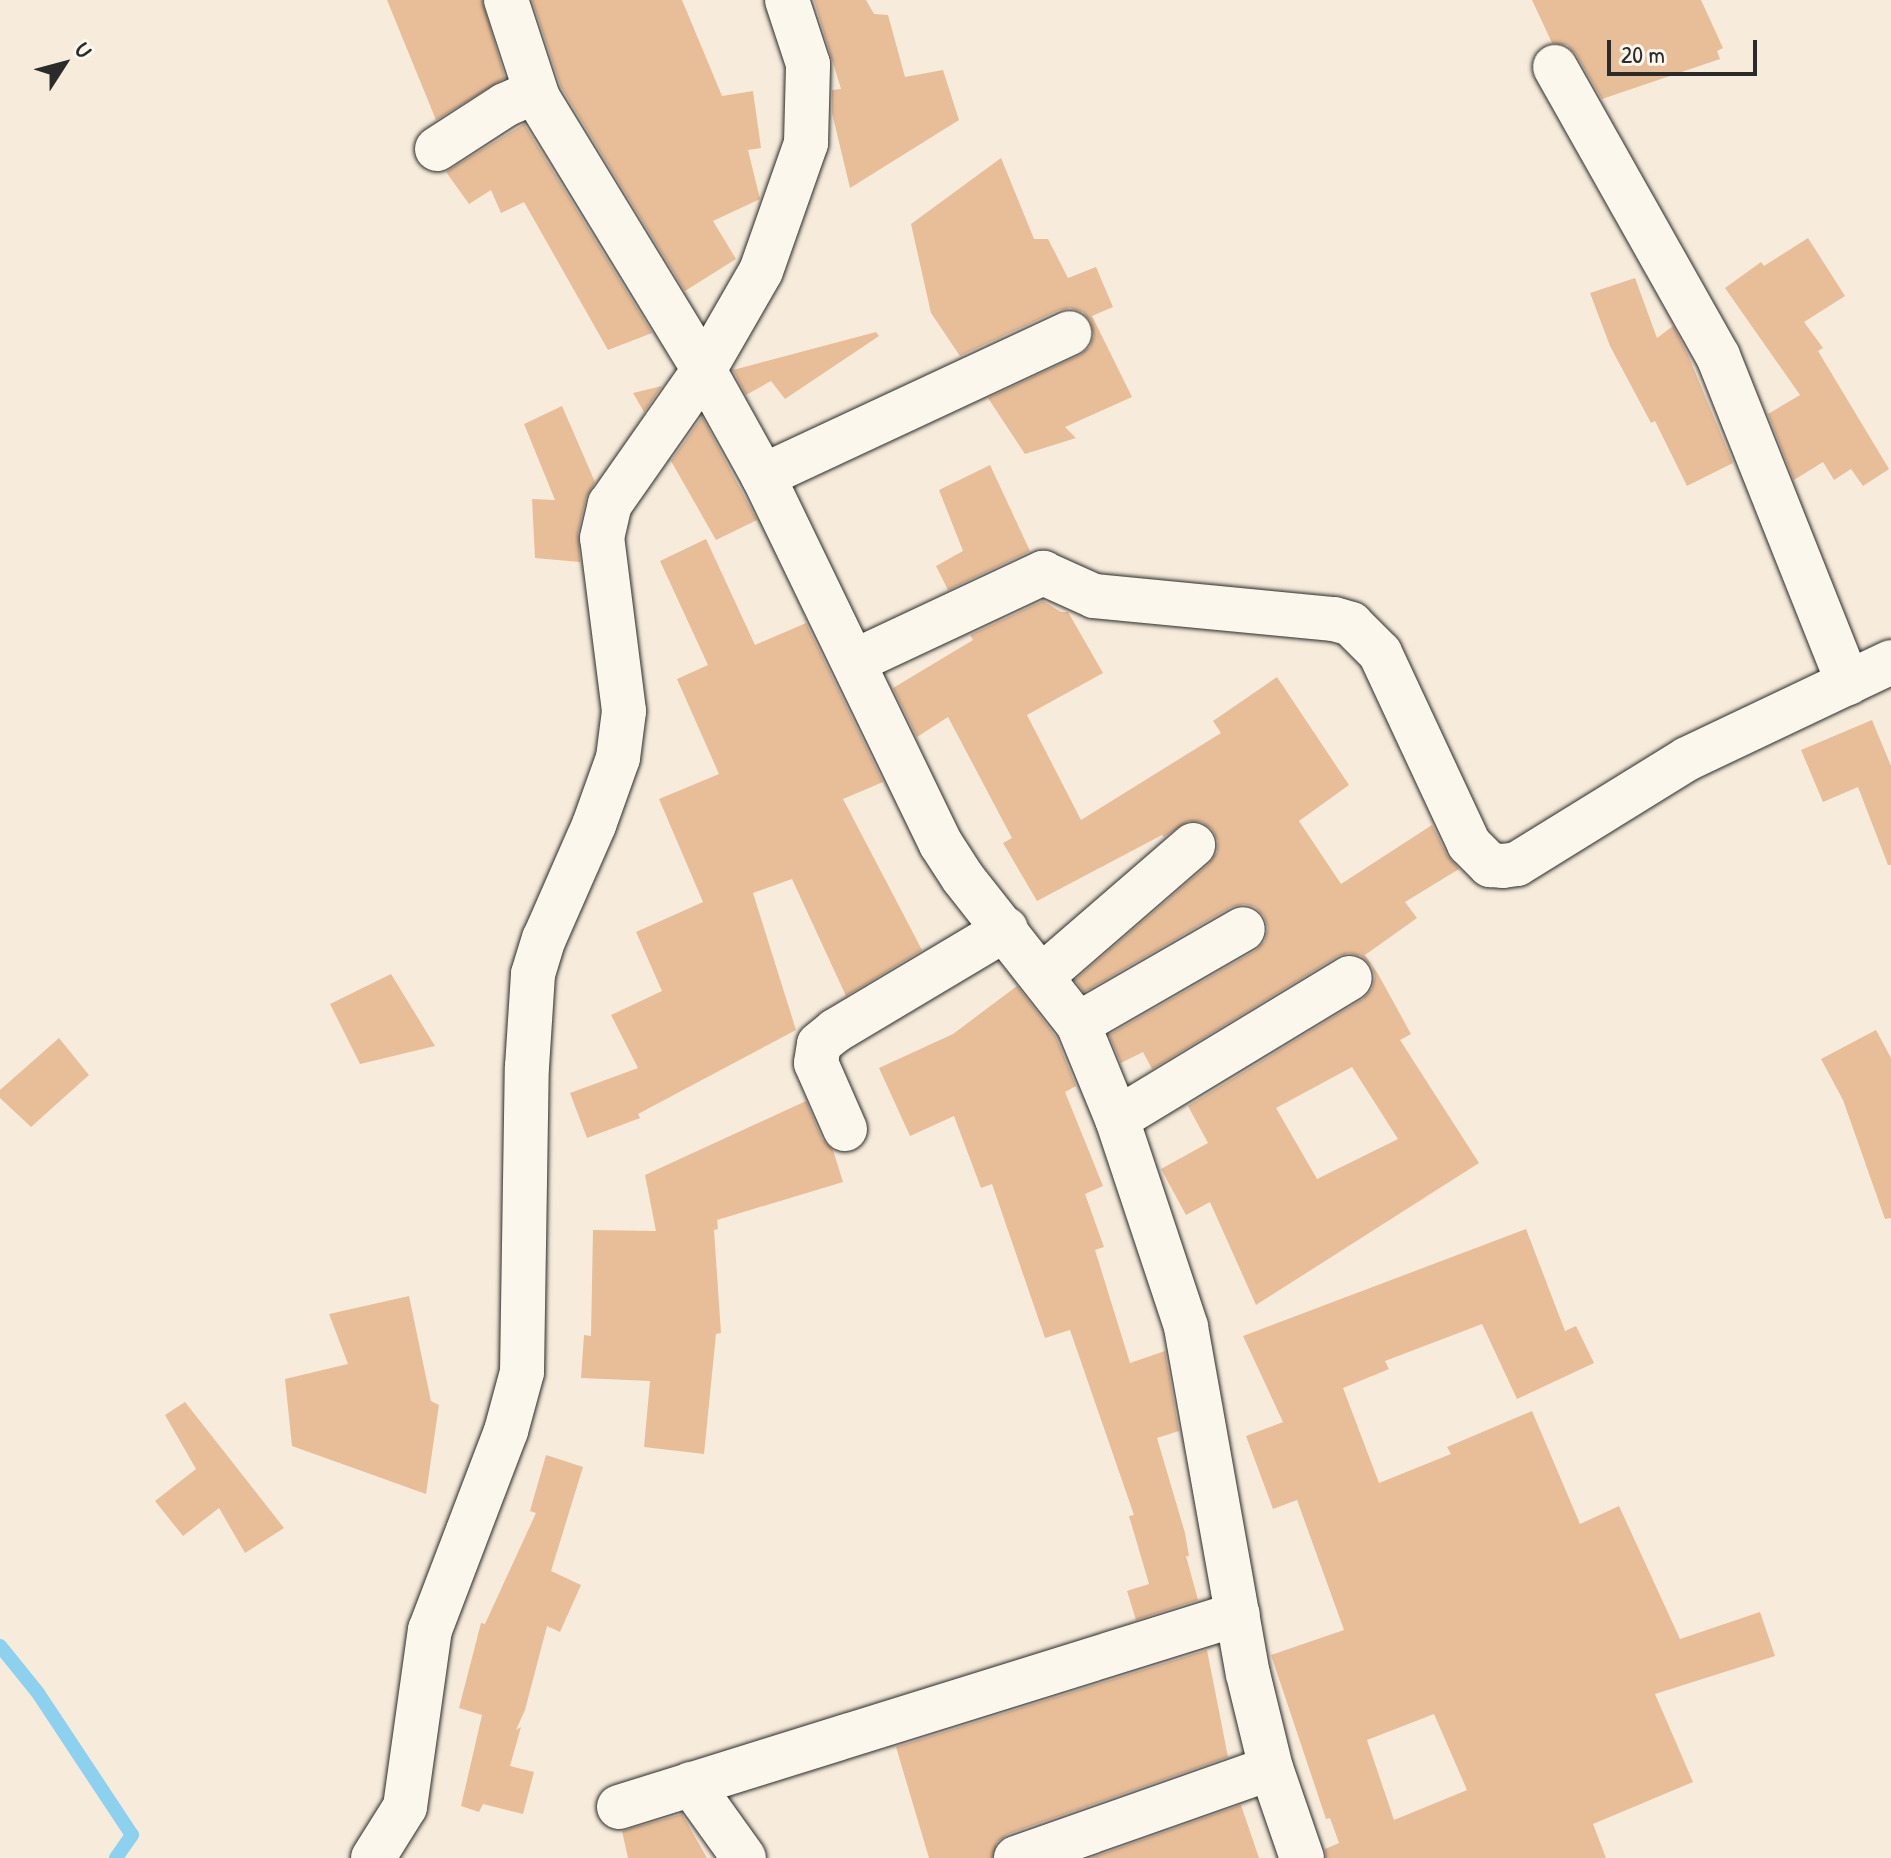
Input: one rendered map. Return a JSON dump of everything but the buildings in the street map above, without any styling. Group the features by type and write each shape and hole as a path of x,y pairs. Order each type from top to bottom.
{"street":[{"path":"506,0 538,98 704,370 763,476 941,844 963,878 1078,1024 1117,1119 1186,1327 1248,1674 1271,1768 1302,1858"},
{"path":"373,1858 405,1807 430,1630 506,1431 522,1372 527,1067 533,974 618,758 624,711 602,538 610,504 704,370 761,271 806,143 808,64 787,0"},
{"path":"1555,67 1718,356 1848,683"},
{"path":"437,149 505,105 521,98 538,98"},
{"path":"763,476 1069,333"},
{"path":"855,661 1043,573 1094,596 1334,619 1351,624 1380,653 1469,844 1490,865 1503,866 1517,864 1687,759 1891,662"},
{"path":"1042,976 1193,845"},
{"path":"845,1129 816,1063 819,1044 835,1031 1006,929"},
{"path":"1078,1024 1243,929"},
{"path":"1117,1119 1350,978"},
{"path":"619,1807 1238,1614"},
{"path":"1016,1858 1271,1768"},
{"path":"691,1784 744,1858"}],"waterway":[{"path":"0,1646 38,1693 132,1835 116,1858"}]}
